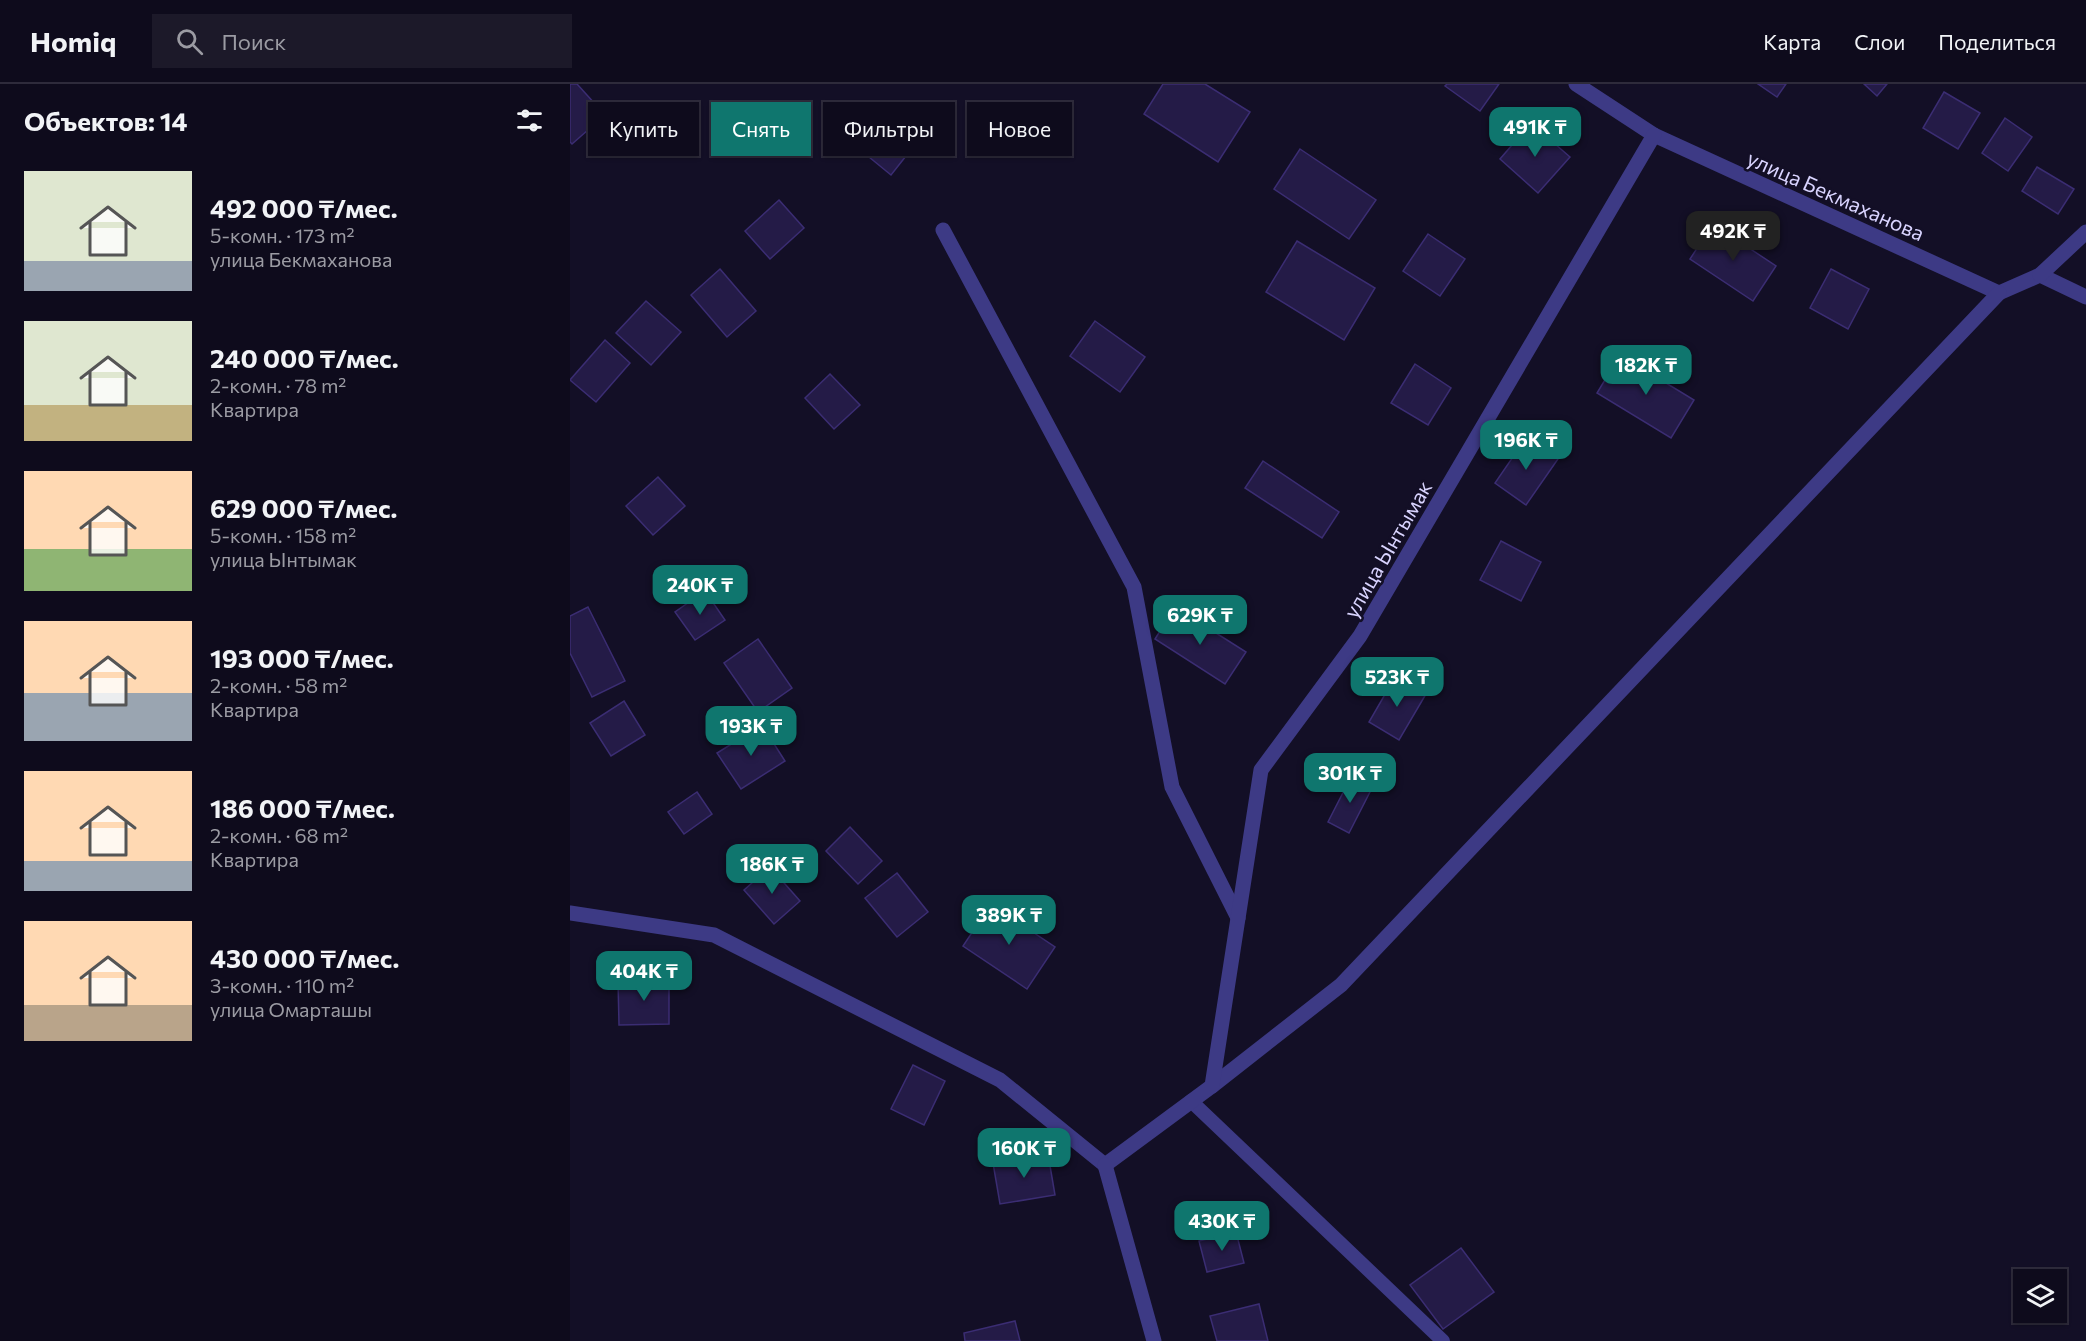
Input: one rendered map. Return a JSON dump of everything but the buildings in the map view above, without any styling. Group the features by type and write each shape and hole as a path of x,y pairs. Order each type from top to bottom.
{"street":[{"name":"улица Бекмаханова","path":"1576,84 1654,135 1999,292"},
{"name":"улица Ынтымак","path":"1212,1086 1261,770 1360,636 1654,135"},
{"path":"943,230 1134,587 1172,787 1238,918"},
{"path":"1105,1165 1212,1086 1341,985 1999,292 2040,275 2086,232"},
{"path":"2040,275 2086,297"},
{"path":"570,913 714,935 1000,1080 1105,1165 1154,1341"}],"lane":[{"path":"1191,1101 1443,1341"}]}
